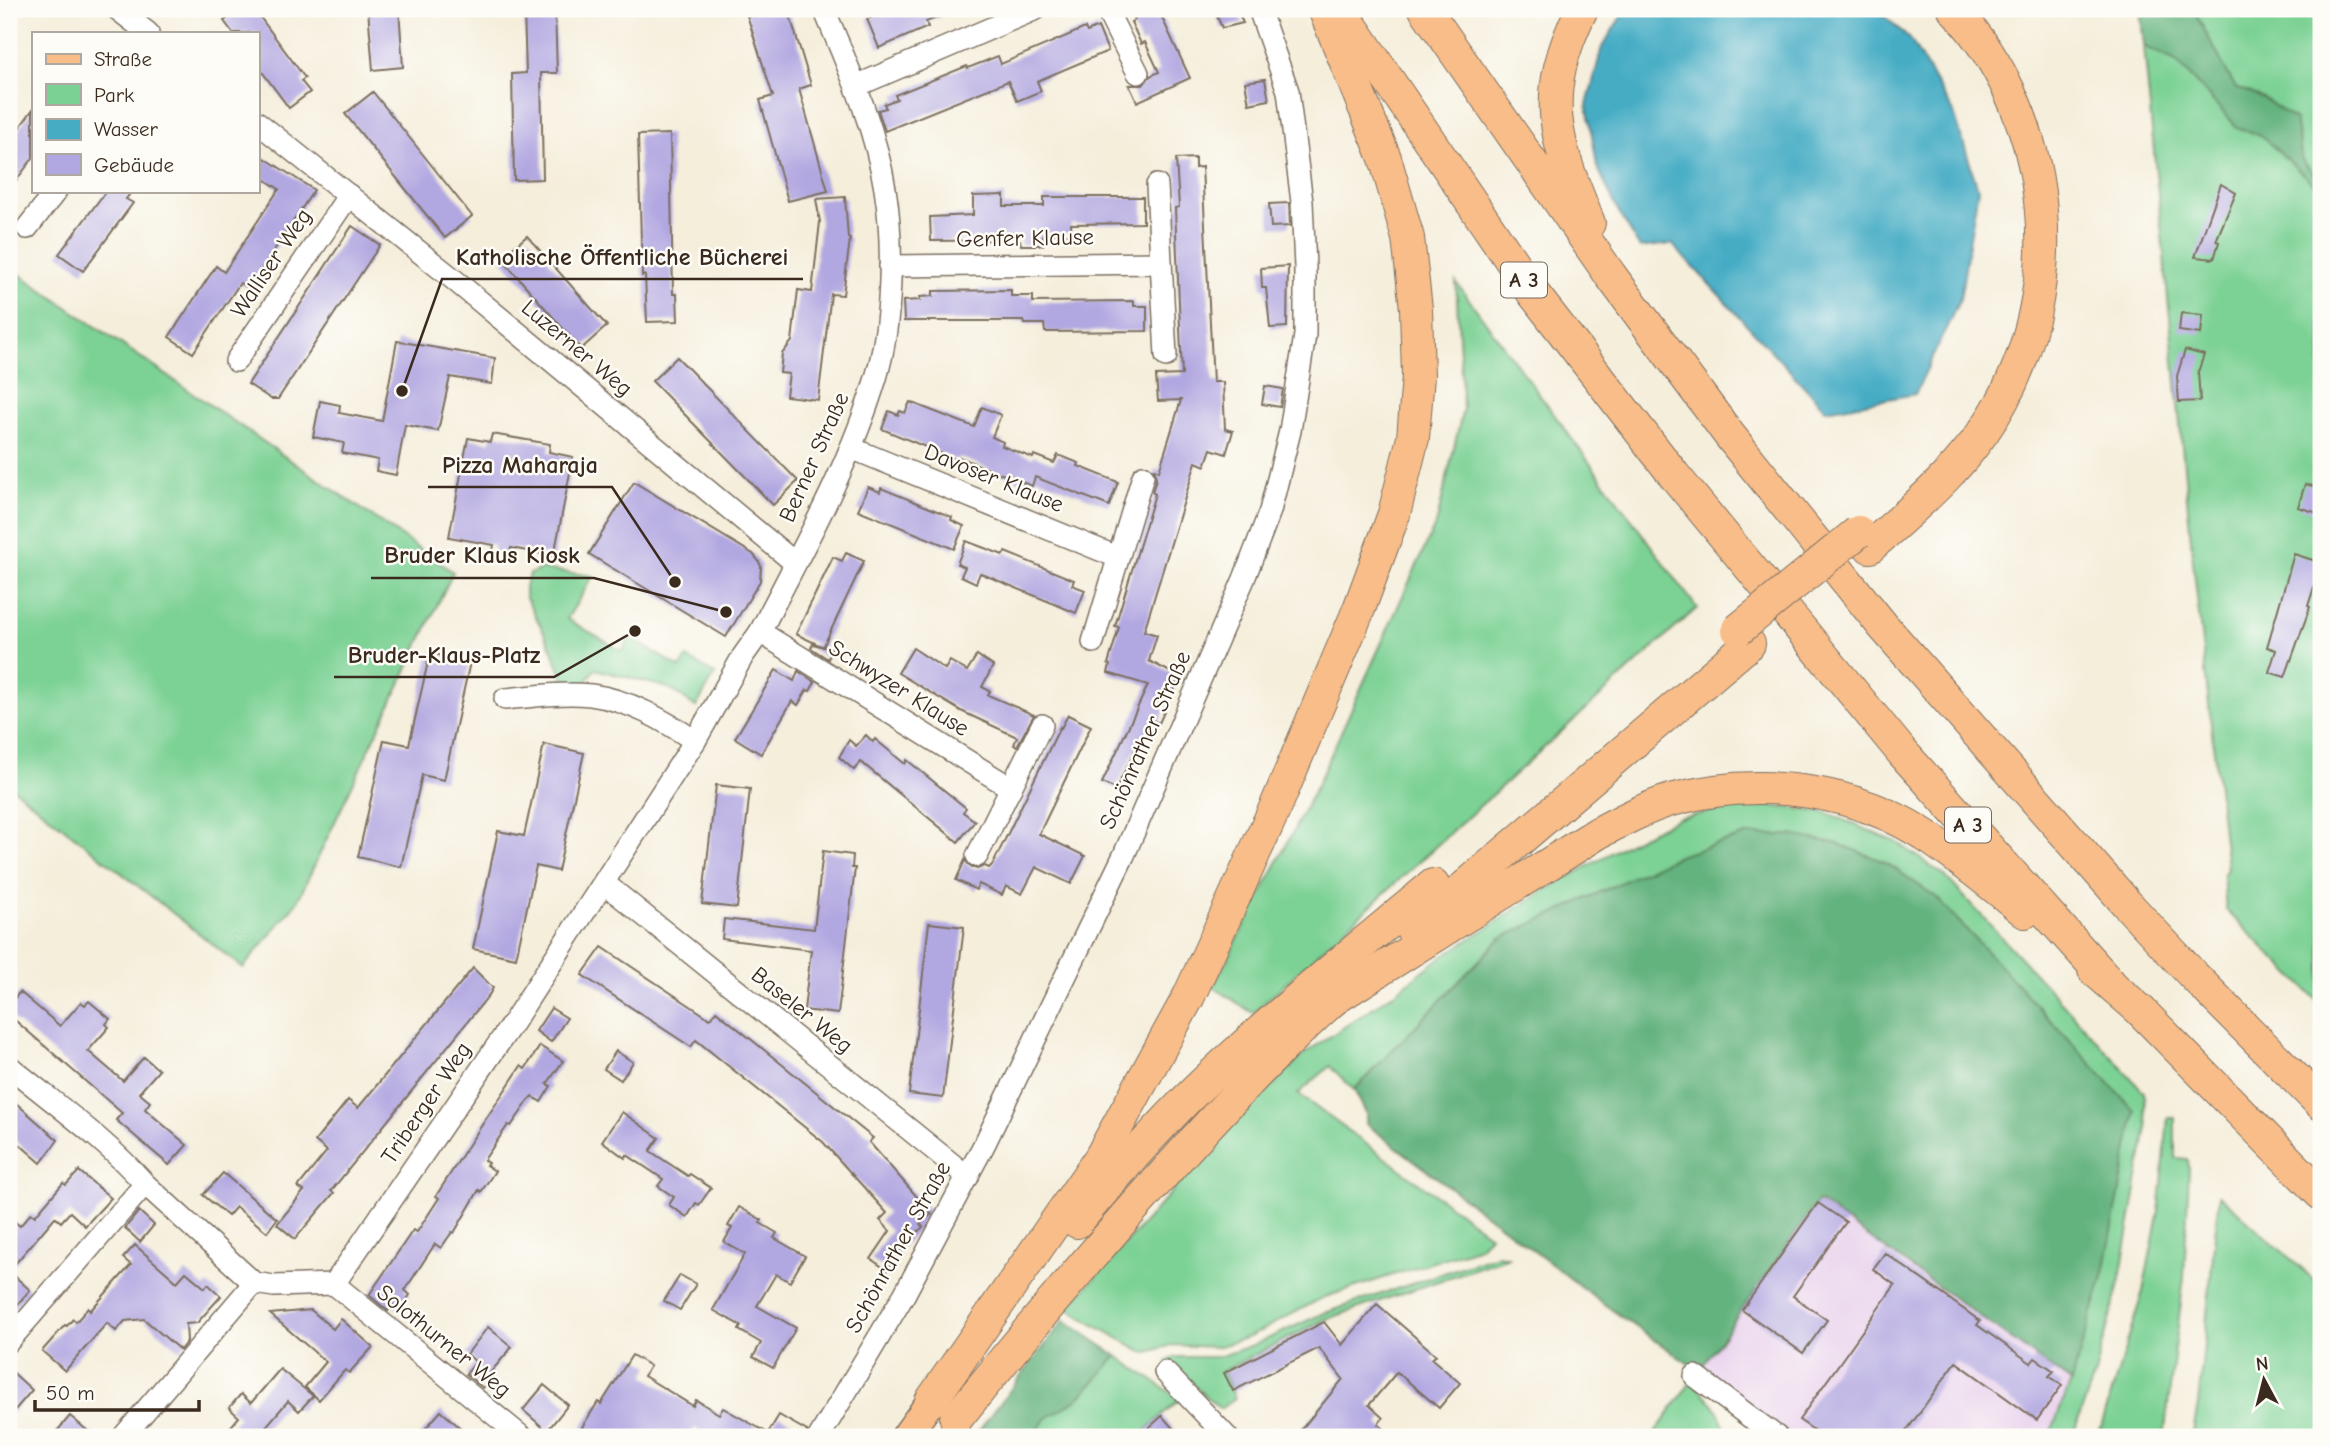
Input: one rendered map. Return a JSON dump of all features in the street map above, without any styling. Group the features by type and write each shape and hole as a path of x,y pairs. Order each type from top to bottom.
{"highway":[{"path":"942,1412 1100,1158 1189,996 1276,806 1354,621 1394,514 1413,438 1418,376 1416,309 1408,238 1385,158 1324,9"},
{"name":"A 3","path":"1340,9 1533,293 1674,475 1902,752 2110,984 2140,1010 2321,1194"},
{"path":"1425,9 1611,276 1730,436 1882,626 2191,974 2321,1104"},
{"path":"1582,9 1567,39 1558,72 1555,107 1559,142 1611,276"},
{"path":"1864,540 1974,410 2003,355 2021,296 2025,266 2026,204 2007,124 1981,69 1967,48 1933,9"},
{"path":"942,1412 1134,1155 1212,1074 1307,990 1951,472 1974,446 2010,385 2034,318 2043,248 2042,213 2030,144 2018,110 1985,48 1954,9"},
{"path":"942,1412 1024,1334 1131,1209 1231,1100 1334,999 1743,637"},
{"path":"1334,999 1598,833 1633,815 1670,800 1747,788 1787,788 1826,794 1864,805 1931,838 1996,888 2110,984"}],"main road":[{"path":"905,1437 942,1412"}],"street":[{"path":"117,9 147,32"},
{"name":"Berner Straße","path":"604,883 695,741 743,656 760,632 851,448 877,376 887,326 890,266 886,189 870,125 824,9"},
{"path":"856,86 1036,9"},
{"path":"1106,9 1139,72"},
{"name":"Schönrather Straße","path":"818,1437 904,1295 968,1177 1124,855 1244,579 1274,498 1290,431 1305,335 1305,267 1302,202 1288,91 1259,9"},
{"name":"Luzerner Weg","path":"259,124 452,278 795,563"},
{"path":"1157,185 1166,356"},
{"path":"27,228 55,192"},
{"name":"Walliser Weg","path":"236,361 349,195"},
{"name":"Genfer Klause","path":"890,266 1161,263"},
{"name":"Davoser Klause","path":"851,448 1117,557"},
{"path":"1093,642 1143,476"},
{"name":"Schwyzer Klause","path":"760,632 1011,788"},
{"path":"505,699 558,694 593,695 649,712 695,741"},
{"path":"977,856 1042,725"},
{"name":"Baseler Weg","path":"604,883 968,1177"},
{"name":"Triberger Weg","path":"334,1284 514,1021 604,883"},
{"path":"9,1066 41,1090 131,1168 145,1184 254,1283 274,1286 334,1284"},
{"path":"9,1341 145,1184"},
{"path":"123,1437 254,1283"},
{"name":"Solothurner Weg","path":"334,1284 522,1437"},
{"path":"1165,1372 1227,1437"},
{"path":"1695,1376 1777,1437"}],"shaded area":[{"path":"1818,1200 2071,1382 2049,1437 1794,1437 1699,1371"}],"green space":[{"path":"2140,9 2193,9 2235,87 2263,98 2295,120 2302,160 2321,182 2321,191 2263,137 2237,127 2176,61 2144,46"},
{"path":"2193,9 2321,9 2321,182 2302,160 2295,120 2263,98 2235,87"},
{"path":"2144,46 2176,61 2237,127 2263,137 2321,191 2321,1004 2226,910 2223,875 2227,869 2193,561"},
{"path":"9,267 453,572 297,902 243,968 9,785"},
{"path":"1456,282 1697,608 1253,1013 1213,987 1317,785 1437,521 1463,409"},
{"path":"541,569 593,576 567,619 622,651 631,638 680,668 687,658 715,674 696,707 669,688 595,669 583,687 564,681 548,640 525,596 525,586 530,574"},
{"path":"1751,804 1825,812 1898,843 1945,876 2144,1092 2147,1128 2119,1284 2095,1374 2072,1437 2049,1437 2071,1382 2135,1111 1936,897 1501,938 1354,1090 1330,1066 1298,1094 1490,1235 1480,1247 1322,1298 1249,1337 1217,1347 1172,1345 1145,1353 1068,1308 1210,1149 1304,1054 1396,992 1437,960 1544,891 1634,840 1679,818"},
{"path":"1746,835 1790,835 1836,843 1885,862 1936,897 2135,1111 2104,1273 2071,1382 1818,1201 1699,1371 1612,1310 1366,1124 1366,1113 1354,1090 1501,938 1678,856"},
{"path":"2168,1117 2175,1117 2175,1158 2188,1159 2189,1170 2184,1277 2164,1437 2098,1437 2143,1291 2160,1205"},
{"path":"2219,1195 2321,1286 2321,1437 2192,1437 2198,1405"},
{"path":"1497,1255 1509,1257 1324,1320 1223,1371 1235,1398 1220,1409 1167,1362 1174,1357 1218,1357 1256,1344 1322,1314"},
{"path":"1064,1320 1117,1356 1078,1399 1045,1419 1033,1437 974,1437"},
{"path":"1117,1356 1180,1399 1139,1437 1033,1437 1045,1419 1078,1399"},
{"path":"1691,1382 1715,1406 1727,1437 1661,1437 1655,1433"}],"water":[{"path":"1626,9 1877,9 1910,39 1954,113 1978,189 1960,299 1915,394 1826,410 1672,244 1640,248 1616,207 1597,166 1587,105 1602,47"}],"building":[{"path":"241,9 254,9 305,78 301,81 310,92 289,108 259,68 259,32 232,32 224,21"},
{"path":"368,9 399,9 403,67 373,70"},
{"path":"555,9 557,73 541,73 543,179 514,180 512,74 526,73 524,10"},
{"path":"745,9 788,9 811,85 799,89 828,191 788,201 760,100 773,96"},
{"path":"874,9 958,9 926,22 928,27 879,48 867,19 877,15"},
{"path":"1130,9 1158,9 1190,78 1137,102 1129,85 1143,85 1150,76 1159,72 1145,42 1141,44 1131,22 1135,20"},
{"path":"1214,9 1237,9 1243,23 1222,28"},
{"path":"1098,27 1108,51 1037,81 1041,91 1017,101 1008,81 885,131 878,110 886,108 884,104 897,99 895,95 967,66 968,68 998,56 1001,64 1085,28 1087,32"},
{"path":"1265,79 1269,100 1249,104 1245,82"},
{"path":"373,92 472,216 445,238 345,114"},
{"path":"32,110 32,159 9,190 9,142"},
{"path":"670,134 673,294 677,294 678,321 647,322 645,275 642,276 638,135"},
{"path":"259,154 314,190 249,288 240,283 193,353 169,337 216,266 224,272 279,189 259,175"},
{"path":"1195,158 1195,168 1202,167 1213,382 1223,382 1225,429 1233,431 1226,454 1211,449 1205,466 1196,462 1144,631 1157,635 1149,661 1180,677 1159,723 1153,721 1145,739 1141,738 1116,789 1102,783 1148,685 1108,673 1108,664 1119,627 1115,626 1155,494 1152,492 1156,479 1154,469 1159,471 1181,400 1158,401 1156,376 1182,375 1175,208 1179,207 1176,159"},
{"path":"2221,184 2236,193 2216,241 2219,242 2214,259 2195,257"},
{"path":"105,192 131,192 126,199 133,203 83,271 59,254"},
{"path":"1004,195 1004,206 1044,206 1044,197 1143,197 1143,223 1071,224 1071,234 1043,234 1043,245 1021,245 1020,240 931,241 930,217 973,215 973,196"},
{"path":"845,197 850,239 843,295 831,294 818,400 786,396 789,374 780,373 782,354 792,341 798,290 812,292 820,222 816,199"},
{"path":"1289,203 1290,226 1271,227 1269,204"},
{"path":"352,226 380,245 278,399 271,399 248,384"},
{"path":"527,236 607,326 581,349 501,258"},
{"path":"1288,266 1287,327 1270,328 1261,268"},
{"path":"1011,290 1011,296 1033,296 1033,302 1134,301 1134,306 1147,306 1147,331 1045,332 1044,324 1025,324 1024,321 904,321 903,301 933,296 933,291"},
{"path":"2181,313 2203,315 2201,334 2179,331"},
{"path":"397,341 495,358 492,384 450,377 438,431 405,425 396,475 376,471 378,460 342,453 344,443 313,437 320,401 340,405 339,413 382,421"},
{"path":"2185,350 2204,355 2198,372 2200,401 2179,402 2177,376"},
{"path":"677,357 798,481 773,505 652,381"},
{"path":"1265,386 1283,389 1280,407 1262,404"},
{"path":"910,402 974,427 982,407 1001,415 992,437 1003,442 1002,446 1054,463 1058,455 1118,482 1109,506 1035,477 1032,486 959,457 957,460 882,429 889,411 898,415 900,411 905,413"},
{"path":"492,434 550,444 549,452 573,457 554,556 511,548 509,561 500,562 491,559 494,545 449,537 468,438 490,442"},
{"path":"634,482 753,554 758,560 761,566 760,581 726,637 589,554"},
{"path":"2305,484 2321,488 2321,514 2298,507"},
{"path":"868,487 880,492 881,488 952,517 951,520 964,526 954,549 858,510"},
{"path":"966,541 1003,555 1005,552 1074,580 1072,585 1085,590 1076,613 980,573 976,583 961,576 965,567 957,564"},
{"path":"846,553 864,561 823,647 796,634 833,557 842,561"},
{"path":"2294,554 2319,562 2317,567 2320,568 2308,606 2310,607 2285,677 2269,672 2276,650 2267,647"},
{"path":"813,644 832,649 828,659 811,648"},
{"path":"913,648 945,669 950,661 967,671 977,655 993,666 982,687 990,691 988,695 1034,715 1017,746 1014,745 1017,737 961,711 898,673"},
{"path":"430,653 470,662 444,780 422,775 401,867 358,857 384,740 409,745"},
{"path":"776,670 794,681 798,671 815,682 798,705 792,701 761,754 735,738"},
{"path":"1068,715 1091,726 1039,834 1085,856 1071,884 1036,867 1022,894 1006,886 1002,895 979,884 976,890 956,880 965,860 977,869 985,866 989,868 993,864"},
{"path":"866,735 873,742 875,739 905,764 907,760 966,808 963,812 975,821 958,842 861,762 854,770 839,757 849,740 856,746"},
{"path":"544,744 584,753 558,871 536,866 516,958 473,949 498,831 524,836"},
{"path":"716,785 750,789 737,908 702,904"},
{"path":"823,851 853,855 852,868 855,868 838,1014 804,1010 811,950 722,939 724,919 814,929"},
{"path":"929,923 964,927 943,1098 909,1094"},
{"path":"602,947 710,1019 716,1011 873,1138 869,1142 932,1214 920,1224 923,1227 903,1245 887,1270 871,1259 890,1231 880,1220 887,1213 823,1142 696,1040 691,1047 582,975"},
{"path":"473,968 493,988 489,995 295,1239 277,1224 304,1191 298,1187 327,1151 315,1141 348,1100 358,1108"},
{"path":"20,992 60,1026 81,1002 85,1005 89,1001 110,1019 106,1024 109,1027 88,1051 123,1081 144,1057 159,1070 139,1093 150,1102 145,1109 187,1145 169,1165 116,1120 122,1113 9,1015 9,1004"},
{"path":"551,1008 567,1018 551,1042 536,1031"},
{"path":"540,1046 563,1061 547,1084 551,1086 541,1102 532,1096 511,1126 508,1125 484,1160 488,1163 486,1165 495,1171 481,1192 479,1190 454,1233 452,1232 441,1248 435,1244 405,1290 410,1295 400,1310 391,1304 388,1311 369,1295 413,1230 417,1232 439,1198 436,1196 521,1066 525,1069"},
{"path":"616,1051 633,1062 621,1080 604,1069"},
{"path":"9,1097 58,1140 41,1163 9,1135"},
{"path":"622,1112 659,1138 650,1151 711,1188 687,1217 669,1205 674,1197 658,1186 663,1179 627,1155 625,1158 602,1141"},
{"path":"79,1171 111,1198 85,1226 70,1212 61,1222 55,1217 9,1271 9,1217 20,1226 31,1213 35,1216 63,1183 66,1185"},
{"path":"223,1173 277,1219 267,1232 236,1207 228,1216 203,1195"},
{"path":"1818,1203 1846,1222 1793,1296 1827,1320 1803,1353 1742,1310"},
{"path":"739,1207 762,1220 760,1223 777,1233 774,1238 805,1256 790,1282 776,1274 757,1306 796,1328 773,1368 753,1357 761,1343 739,1330 741,1326 713,1310 745,1254 724,1242 732,1228 728,1226"},
{"path":"139,1211 154,1225 140,1242 125,1228"},
{"path":"135,1245 177,1282 186,1272 205,1288 208,1284 221,1296 197,1323 186,1324 187,1341 180,1350 144,1319 125,1321 116,1331 107,1323 65,1371 42,1351 65,1325 73,1319 76,1322 88,1308 90,1311 131,1265 123,1258"},
{"path":"1885,1253 1980,1321 1977,1325 2031,1363 2035,1358 2054,1371 2049,1376 2062,1385 2037,1420 1956,1362 1902,1437 1824,1437 1799,1420 1895,1285 1873,1269"},
{"path":"9,1271 30,1290 9,1314"},
{"path":"680,1275 696,1284 680,1310 664,1301"},
{"path":"1377,1304 1436,1355 1432,1359 1460,1383 1439,1408 1397,1372 1369,1405 1383,1418 1378,1424 1394,1437 1295,1437 1343,1379 1319,1348 1233,1391 1224,1373 1324,1322 1342,1345"},
{"path":"311,1310 333,1329 341,1319 373,1347 349,1373 345,1370 319,1400 305,1387 326,1362 270,1314"},
{"path":"488,1327 512,1347 490,1373 494,1377 483,1388 466,1374 476,1362 467,1354"},
{"path":"632,1355 650,1366 644,1376 693,1406 696,1400 719,1414 723,1408 768,1433 779,1415 807,1431 806,1437 712,1437 695,1428 689,1437 597,1437 582,1427 598,1402 601,1404"},
{"path":"9,1369 32,1390 9,1417"},
{"path":"280,1369 313,1396 299,1411 288,1401 257,1437 237,1437 228,1430 239,1417 229,1408 241,1394 251,1403"},
{"path":"544,1385 568,1405 547,1431 523,1410"},
{"path":"441,1411 471,1437 418,1437"},
{"path":"70,1416 95,1437 52,1437"},
{"path":"1162,1416 1181,1437 1139,1437"}],"place":[{"name":"Katholische Öffentliche Bücherei","path":"402,391"},
{"name":"Pizza Maharaja","path":"675,582"},
{"name":"Bruder Klaus Kiosk","path":"726,612"},
{"name":"Bruder-Klaus-Platz","path":"635,631"}]}
